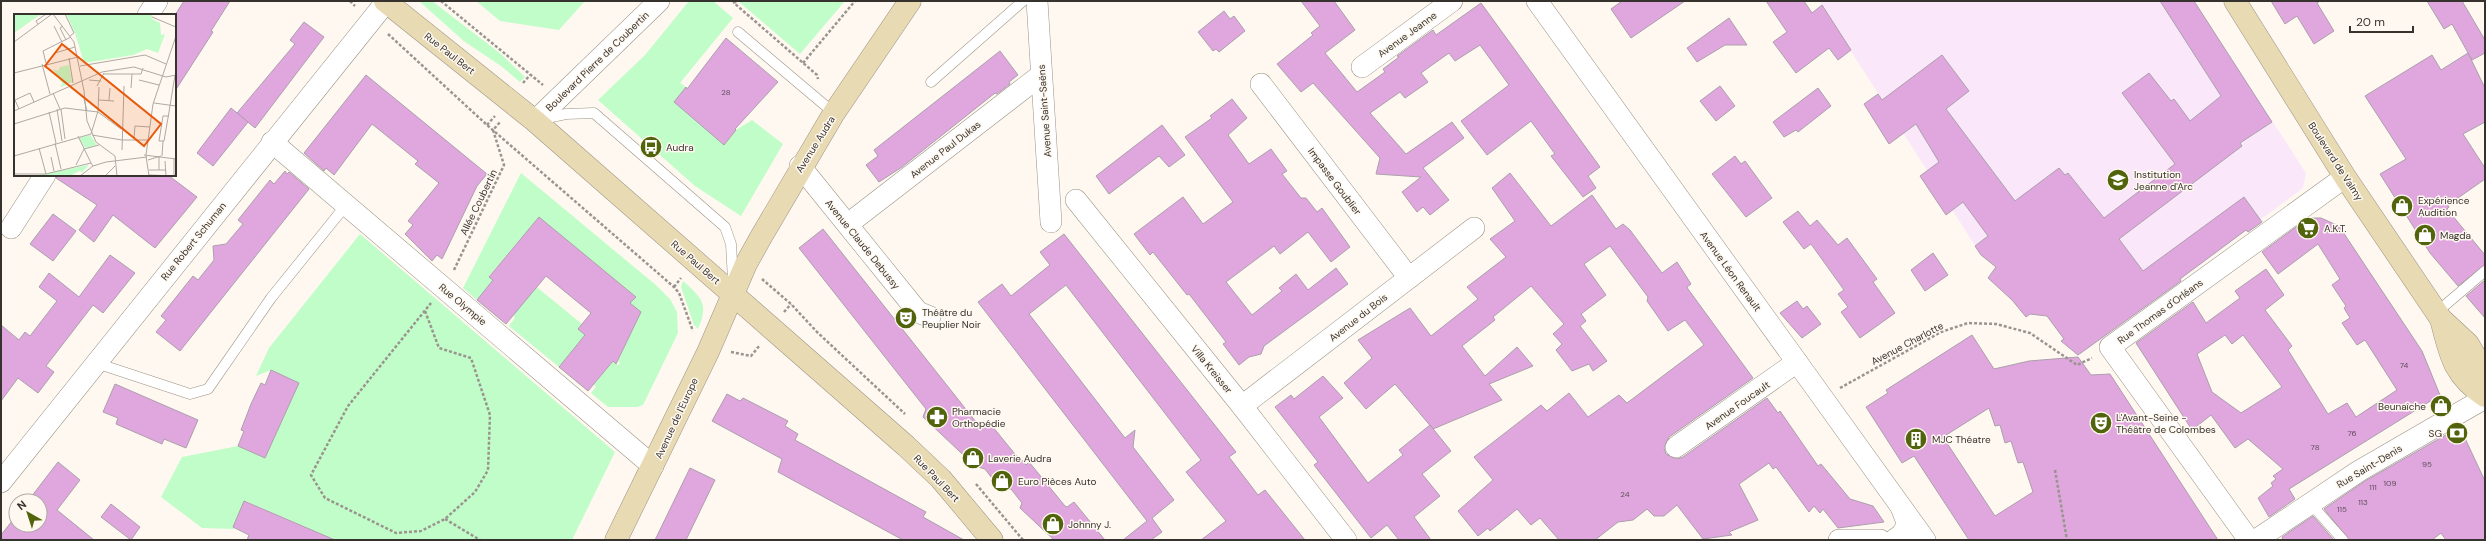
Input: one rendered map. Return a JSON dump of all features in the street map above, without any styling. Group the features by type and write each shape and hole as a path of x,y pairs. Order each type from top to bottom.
{"street":[{"path":"149,14 157,1"},
{"name":"Boulevard Pierre de Coubertin","path":"535,121 659,1"},
{"name":"Avenue Audra","path":"733,294 746,264 800,166 910,1"},
{"name":"Avenue Saint-Saëns","path":"1036,1 1051,222"},
{"name":"Avenue Jeanne","path":"1362,67 1452,1"},
{"name":"Avenue Léon Renault","path":"1537,1 1925,540"},
{"name":"Boulevard de Valmy","path":"2235,1 2345,177 2439,316 2468,344 2485,373"},
{"name":"Rue Paul Bert","path":"386,2 516,105 733,294 941,479 992,540"},
{"name":"Rue Robert Schuman","path":"1,482 272,142 386,2"},
{"name":"Avenue Paul Dukas","path":"848,224 1041,74"},
{"name":"Impasse Goublier","path":"1260,84 1409,278"},
{"name":"Rue Olympie","path":"272,142 653,466"},
{"name":"Avenue Claude Debussy","path":"800,166 918,312 930,317"},
{"path":"11,228 44,176"},
{"name":"Rue Thomas d'Orléans","path":"2249,540 2110,347 2345,177"},
{"name":"Villa Kreisser","path":"1076,200 1242,406 1346,540"},
{"name":"Avenue du Bois","path":"1242,406 1474,228"},
{"name":"Avenue de l'Europe","path":"616,540 653,466 733,294"},
{"name":"Boulevard de Valmy","path":"2439,316 2450,356 2467,384 2485,397"},
{"name":"Avenue Foucault","path":"1676,447 1797,362"},
{"name":"Rue Saint-Denis","path":"2256,540 2359,471 2485,397"},
{"path":"1894,540 1901,535 1908,525 1900,505"},
{"path":"1839,540 1880,540"}],"lane":[{"path":"931,82 1023,1"},
{"path":"738,32 834,113"},
{"path":"535,121 566,114 594,114 718,220 725,227 731,244 733,294"},
{"path":"96,363 190,394 208,389 271,298 346,206"},
{"path":"2439,316 2485,271"},
{"path":"2310,503 2343,540"}],"path":[{"path":"803,63 855,1"},
{"path":"372,20 493,130 674,287 679,293 690,327 696,334"},
{"path":"493,130 516,105"},
{"name":"Allée Coubertin","path":"444,519 421,531 396,533 325,498 311,475 348,406 443,288 504,165 493,130"},
{"path":"762,279 791,304 784,314"},
{"path":"425,311 439,348 471,358 490,415 488,470 475,492 444,519 480,540"},
{"name":"Avenue Charlotte","path":"1822,398 1941,332 1968,323 1996,324 2030,333 2077,365 2110,347"},
{"path":"727,350 736,354 751,356 758,349"},
{"path":"2055,470 2067,540"}],"shaded area":[{"name":"Institution Jeanne d'Arc","path":"1819,1 2194,1 2306,173 2303,188 2077,356 2026,288 1981,255"}],"green space":[{"path":"419,1 432,1 501,54 525,77 520,82 501,66 465,42"},
{"path":"476,1 585,1 559,30 500,21"},
{"path":"689,1 713,1 733,18 680,83 686,87 674,102 724,145 736,130 752,120 783,144 741,216 695,186 598,100 645,55"},
{"path":"738,1 845,1 800,54"},
{"path":"521,173 657,286 670,299 677,312 678,333 643,405 637,407 608,407 591,393 596,387 594,385 613,361 618,365 620,363 618,361 641,312 630,303 636,297 551,227 520,239 489,276 493,280 477,300 463,288"},
{"path":"360,234 615,452 572,540 335,540 246,501 234,529 202,528 161,497 182,457 238,446 265,458 299,383 271,370 256,376 269,348"},
{"path":"523,276 582,324 578,329 585,335 559,367 509,326 515,318 513,315"},
{"path":"683,281 695,292 702,302 703,313 698,329 694,325 681,287"}],"building":[{"path":"184,1 230,1 211,31 213,32 176,89 176,14"},
{"path":"1301,1 1334,1 1355,30 1325,53 1357,92 1385,72 1383,69 1399,57 1397,56 1433,30 1436,35 1481,3 1600,167 1588,176 1596,188 1583,197 1551,156 1555,154 1531,121 1487,155 1461,121 1509,85 1480,45 1455,61 1449,53 1421,73 1428,82 1405,98 1400,92 1370,113 1406,154 1452,122 1464,138 1423,168 1449,200 1430,215 1423,207 1417,212 1402,192 1421,177 1376,174 1380,158 1313,83 1301,92 1277,64 1313,35 1311,33 1320,26"},
{"path":"1622,1 1685,1 1631,38 1611,9"},
{"path":"1766,1 1804,1 1812,13 1822,5 1851,50 1838,60 1829,48 1796,73 1773,42 1787,32"},
{"path":"2160,1 2194,1 2272,122 2240,143 2242,146 2119,239 2143,271 2244,197 2262,222 2248,232 2246,230 2180,279 2181,281 2078,355 2061,341 2064,339 2047,316 2030,314 2026,317 2012,300 1988,278 1996,267 1981,255 1975,246 1988,236 1963,202 1946,215 1920,176 1939,162 1916,124 1889,144 1864,104 1878,94 1882,100 1942,55 1969,91 1946,109 2015,201 2059,168 2065,175 2068,173 2104,218 2175,164 2122,93 2149,73 2171,101 2174,99 2190,121 2221,96"},
{"path":"2271,1 2320,1 2317,3 2334,31 2314,44 2297,16 2285,24"},
{"path":"2427,1 2462,1 2485,40 2485,53 2472,60 2452,24 2444,29"},
{"path":"1224,11 1230,19 1234,16 1245,31 1219,52 1216,49 1213,51 1198,32"},
{"path":"1729,18 1747,45 1725,45 1697,62 1687,48"},
{"path":"304,22 324,37 255,128 237,113 295,44 290,40"},
{"path":"726,38 778,82 735,129 736,130 724,145 674,102 686,87 687,89"},
{"path":"1000,51 1018,75 1009,82 1010,84 997,94 995,93 902,167 879,182 866,165 878,156 874,150"},
{"path":"2468,53 2485,88 2485,122 2463,134 2485,168 2485,179 2448,205 2449,207 2447,209 2485,255 2485,265 2458,286 2430,253 2380,174 2406,159 2365,96 2432,55 2441,70"},
{"path":"366,75 487,174 477,186 442,259 437,255 432,261 405,234 413,225 408,221 439,183 415,164 418,161 372,124 334,175 326,168 324,171 304,153"},
{"path":"1720,86 1735,106 1716,121 1700,101"},
{"path":"1818,88 1831,106 1798,132 1796,130 1784,137 1773,122"},
{"path":"1232,99 1247,118 1228,135 1249,164 1271,149 1287,171 1282,174 1301,198 1306,198 1317,212 1322,208 1350,247 1331,262 1308,232 1280,254 1274,246 1226,282 1252,315 1282,291 1279,288 1296,274 1308,290 1336,268 1348,284 1264,346 1261,354 1249,357 1239,365 1223,344 1226,342 1189,294 1187,295 1153,252 1150,255 1134,234 1183,197 1203,224 1233,202 1185,137 1212,118 1210,116"},
{"path":"231,108 248,122 213,166 197,153"},
{"path":"1162,125 1185,155 1169,167 1159,156 1109,194 1096,176"},
{"path":"1735,156 1741,164 1745,161 1772,198 1746,217 1712,174"},
{"path":"285,171 287,174 289,172 309,189 180,351 156,332 166,320 161,316 193,276 198,280 214,260 213,246 226,244 243,224 238,220 270,180 274,184"},
{"path":"1510,173 1551,226 1592,195 1616,229 1623,224 1630,230 1662,273 1677,262 1691,284 1687,287 1688,289 1753,378 1669,437 1664,448 1666,454 1677,459 1683,457 1767,398 1778,413 1780,411 1818,466 1821,464 1850,499 1873,506 1884,522 1838,528 1823,509 1820,513 1814,506 1809,512 1776,467 1773,469 1769,463 1739,484 1758,520 1729,532 1732,535 1703,539 1677,505 1664,516 1654,516 1647,509 1633,520 1618,522 1595,540 1559,540 1540,518 1531,525 1517,509 1490,531 1488,528 1478,536 1458,511 1493,480 1474,457 1541,405 1547,411 1569,393 1588,417 1619,395 1627,403 1704,345 1685,320 1668,331 1647,301 1648,297 1610,246 1584,264 1606,295 1581,314 1586,321 1580,326 1607,361 1593,371 1589,364 1572,371 1556,350 1562,344 1553,334 1564,324 1531,286 1493,317 1495,320 1462,346 1485,376 1517,347 1533,366 1489,384 1502,400 1433,429 1395,384 1366,409 1344,383 1372,358 1358,340 1410,308 1431,336 1478,299 1467,287 1506,257 1490,239 1515,221 1492,188"},
{"path":"57,176 169,176 197,197 155,248 113,215 94,242 79,230 97,205 56,178"},
{"path":"1798,211 1810,226 1817,220 1838,245 1847,238 1877,279 1873,282 1895,313 1860,338 1841,312 1848,307 1838,294 1844,290 1811,244 1804,249 1783,222"},
{"path":"53,214 76,231 53,261 30,244"},
{"path":"539,217 636,297 630,303 641,312 616,364 613,361 588,391 559,367 585,335 578,329 591,313 546,276 506,324 477,300 493,280 489,277"},
{"path":"2308,218 2321,218 2339,226 2422,351 2440,395 2289,489 2295,499 2269,517 2258,498 2273,486 2271,483 2276,479 2273,476 2283,469 2248,439 2235,448 2211,415 2192,430 2136,343 2193,302 2206,323 2240,298 2235,291 2266,269 2284,295 2265,310 2292,346 2288,350 2328,414 2347,403 2356,417 2397,390 2365,340 2357,345 2342,323 2350,318 2344,308 2346,306 2332,285 2340,279 2318,244 2278,274 2262,252","holes":["2225,335 2232,344 2243,335 2282,387 2241,413 2212,392 2197,354"]},
{"path":"823,229 980,427 988,421 1019,459 1020,458 1026,465 1029,462 1065,506 1067,507 1074,502 1105,540 1054,540 1020,508 1022,503 1011,489 1001,490 985,469 975,466 923,417 926,409 799,248"},
{"path":"1064,234 1236,452 1229,457 1258,495 1265,490 1305,540 1201,540 1226,521 1186,472 1201,460 1066,285 1029,314 1125,438 1135,430 1133,447 1174,500 1152,518 1162,532 1151,540 1123,540 1147,521 978,302 1002,284 1011,296 1050,265 1040,252"},
{"path":"1933,253 1948,275 1925,291 1911,270"},
{"path":"110,255 135,273 103,313 93,305 46,366 54,372 38,393 18,378 1,401 1,325 19,340 25,332 30,336 57,301 39,287 49,273 79,297"},
{"path":"2485,280 2485,318 2466,296"},
{"path":"1797,301 1803,309 1807,306 1821,324 1802,338 1780,313"},
{"path":"1972,335 1994,369 2029,361 2078,357 2091,375 2110,374 2218,540 1969,540 1914,456 1902,463 1866,407 1888,393 1886,390","holes":["1989,408 1995,426 2000,425 2005,443 2011,441 2018,463 2023,462 2033,492 1995,516 1943,437"]},
{"path":"271,370 299,383 265,458 238,446 244,431 241,430 251,404 261,383 265,385"},
{"path":"1323,376 1343,398 1319,417 1368,483 1403,455 1399,450 1430,425 1451,451 1422,474 1440,496 1414,517 1431,540 1399,540 1387,525 1371,538 1314,465 1318,462 1275,407 1291,395 1294,399"},
{"path":"115,384 198,420 186,448 164,439 162,444 116,424 118,418 103,412"},
{"path":"727,394 740,401 743,398 788,421 785,426 798,434 795,440 926,512 923,517 964,540 903,540 778,472 782,459 712,421"},
{"path":"2451,432 2463,434 2485,481 2485,540 2446,540 2441,533 2432,540 2349,540 2324,509 2365,481"},
{"path":"58,462 80,480 57,510 94,540 1,540 1,535 8,526 8,533 48,533 48,493 34,493"},
{"path":"690,468 715,480 686,540 655,540"},
{"path":"244,501 335,540 247,540 249,535 233,527"},
{"path":"111,504 140,527 131,540 101,517"},
{"path":"2313,516 2334,540 2283,540 2282,537"}],"place":[{"name":"Audra","path":"651,147"},
{"name":"Institution Jeanne d'Arc","path":"2118,180"},
{"name":"Expérience Audition","path":"2402,206"},
{"name":"A.K.T.","path":"2308,228"},
{"name":"Magda","path":"2425,235"},
{"name":"Théâtre du Peuplier Noir","path":"906,318"},
{"name":"Beunaîche","path":"2441,406"},
{"name":"Pharmacie Orthopédie","path":"937,417"},
{"name":"L'Avant-Seine - Théâtre de Colombes","path":"2101,423"},
{"name":"SG","path":"2457,433"},
{"name":"MJC Théatre","path":"1916,439"},
{"name":"Laverie Audra","path":"973,458"},
{"name":"Euro Pièces Auto","path":"1002,481"},
{"name":"Johnny J.","path":"1053,524"}]}
